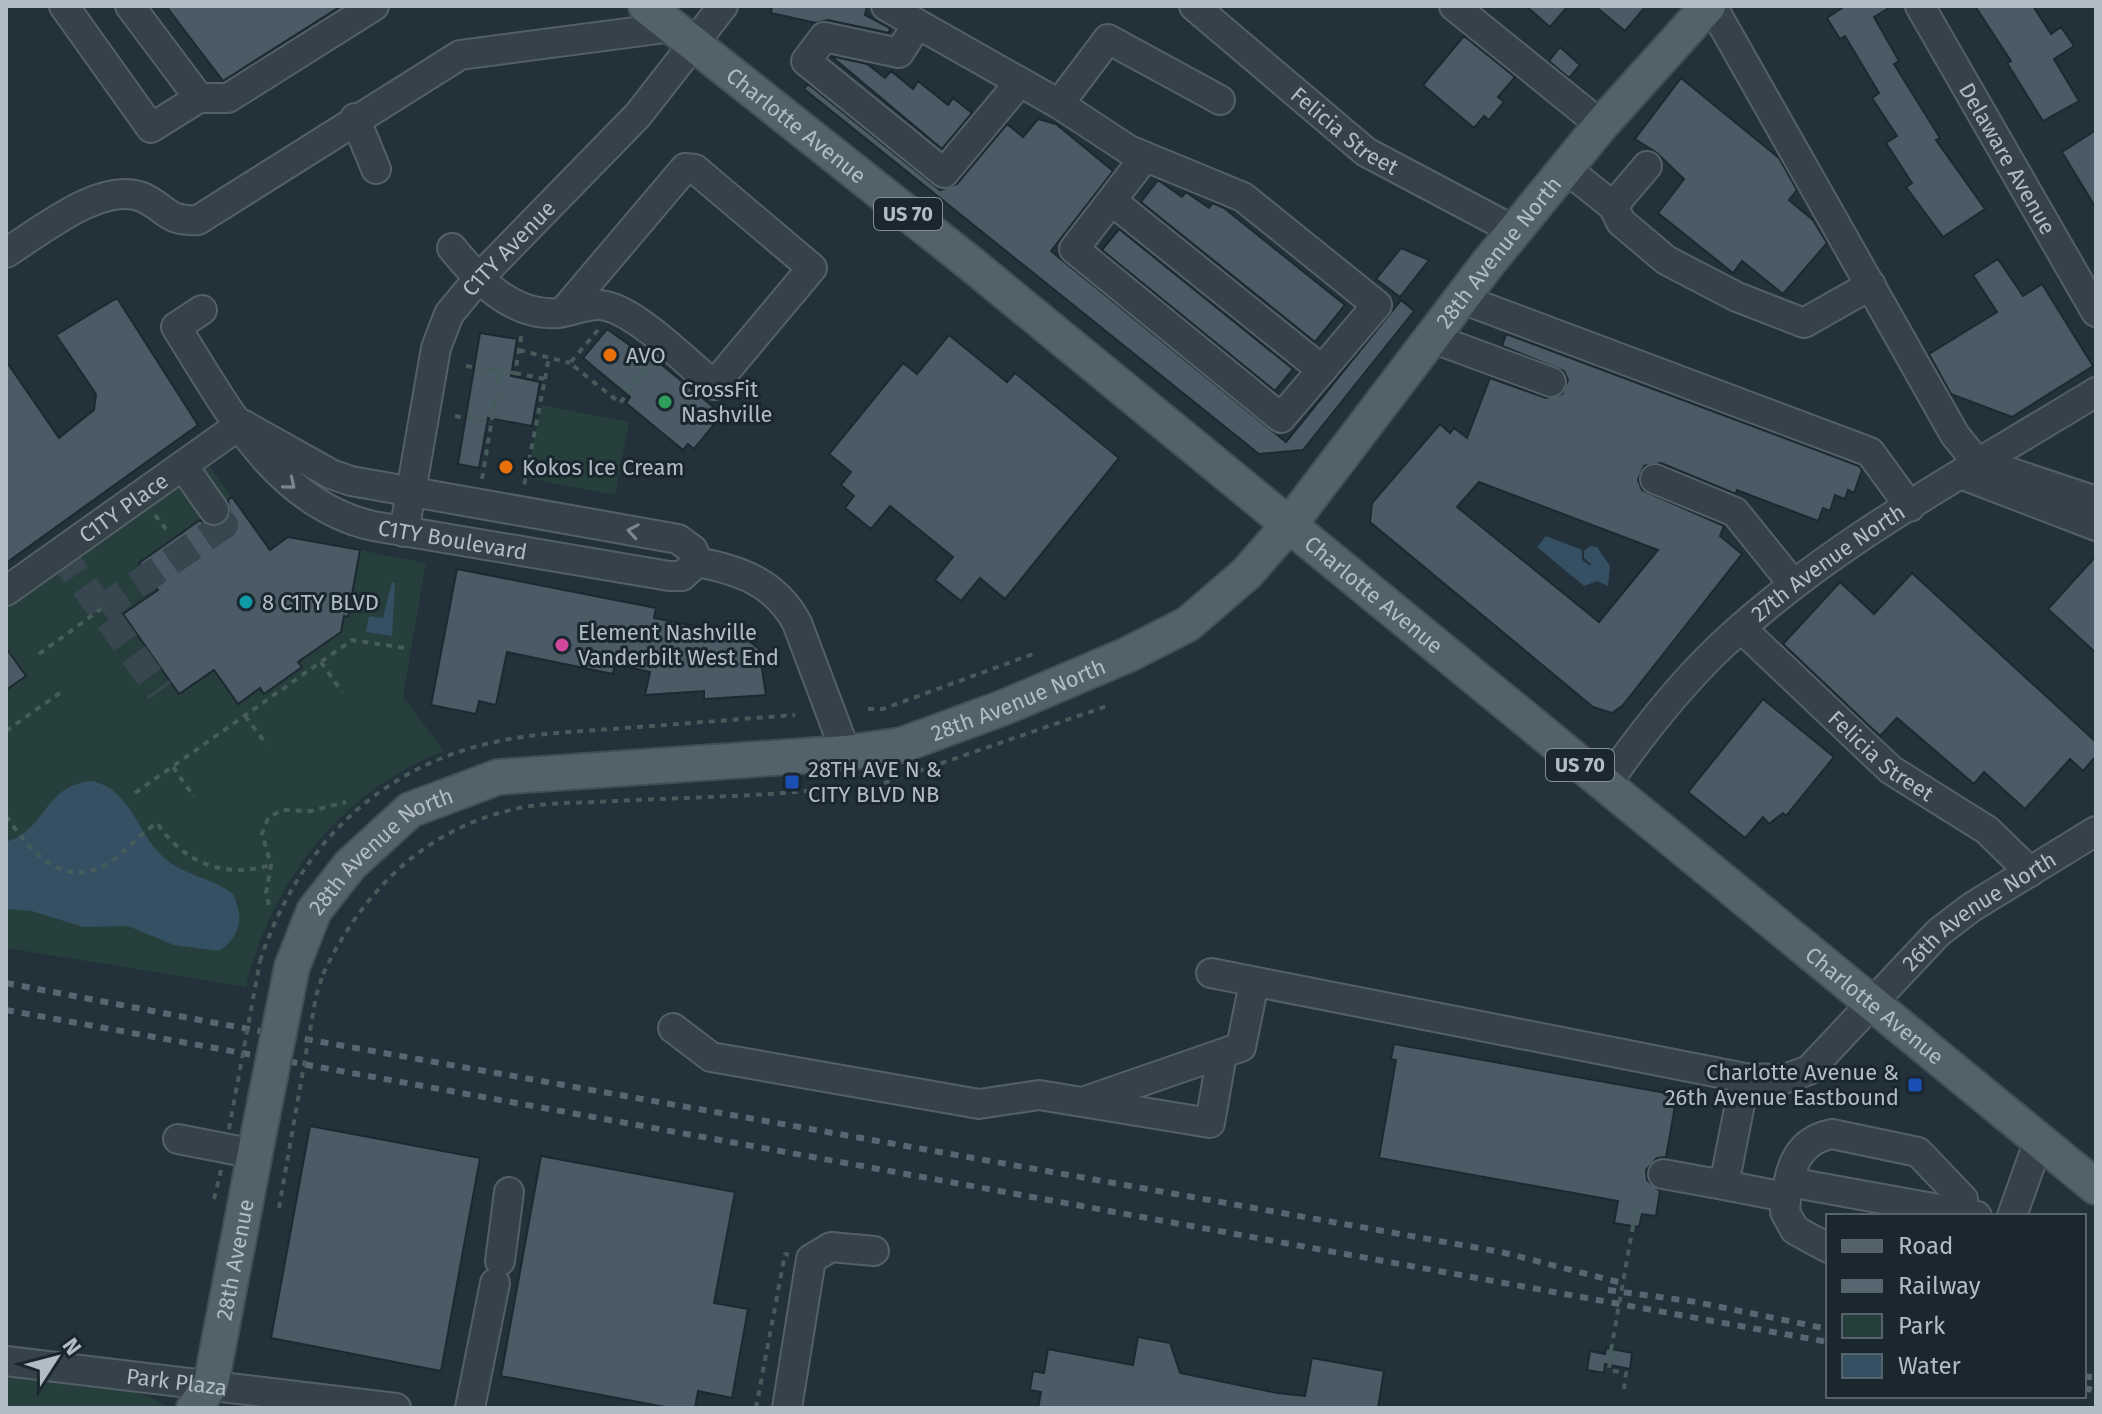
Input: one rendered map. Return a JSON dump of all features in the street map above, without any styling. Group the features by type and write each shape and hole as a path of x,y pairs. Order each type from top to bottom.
{"main road":[{"name":"Charlotte Avenue","path":"646,6 970,263 2096,1187"},
{"name":"28th Avenue North","path":"248,1140 291,968 314,911 350,865 410,810 498,777 846,753 902,745 1005,707 1176,631 1247,573 1289,525 1565,168 1710,6"},
{"name":"28th Avenue","path":"208,1400 248,1140"}],"street":[{"path":"64,6 151,128 199,98 228,98 374,6"},
{"path":"130,6 199,98"},
{"name":"C1TY Avenue","path":"404,532 440,336 449,314 478,279 629,124 683,36 723,6"},
{"path":"886,6 1059,104 1129,150 1243,197 1377,305 1281,418 1074,249 1145,157"},
{"name":"Felicia Street","path":"1194,6 1366,152 1515,231"},
{"path":"1454,6 1601,125"},
{"path":"1710,6 1955,435 1967,467 2094,520"},
{"name":"Delaware Avenue","path":"1920,6 2096,312"},
{"path":"917,25 899,53 824,37 806,61 944,173 1020,82"},
{"path":"6,253 77,209 111,193 141,197 177,221 198,220 355,118 460,55 683,36"},
{"path":"1059,104 1108,39 1220,100"},
{"path":"355,118 376,169"},
{"path":"1613,206 1647,166"},
{"path":"452,248 478,279 528,311 563,312 600,305 627,314 714,385 812,268 695,169 685,168 563,312"},
{"path":"1565,168 1613,206 1621,222 1666,260 1737,297 1804,323 1871,285"},
{"path":"1112,201 1322,370"},
{"path":"1462,299 1870,452 1880,461 1910,507"},
{"name":"C1TY Boulevard","path":"202,310 176,327 272,467 316,504 351,521 404,532 669,576 682,576 697,562"},
{"path":"1432,338 1551,382"},
{"name":"27th Avenue North","path":"1605,786 1690,679 1741,628 1793,584 1967,467 2096,392"},
{"name":"C1TY Boulevard","path":"241,424 263,433 331,474 411,493 678,539 693,550 697,562"},
{"name":"C1TY Place","path":"6,591 241,424"},
{"path":"183,466 214,510"},
{"path":"1655,479 1735,512 1793,584"},
{"name":"C1TY Boulevard","path":"697,562 728,568 751,577 785,604 797,623 846,753"},
{"name":"Felicia Street","path":"1741,628 1891,770 1987,830 2030,872"},
{"name":"26th Avenue North","path":"1211,973 1745,1078 1784,1079 1809,1070 1939,932 2096,831"},
{"path":"1083,1102 1241,1047 1254,983"},
{"path":"673,1028 711,1057 979,1104 1039,1095 1210,1123 1222,1054"},
{"path":"1724,1185 1745,1078"},
{"path":"1826,1247 1807,1238 1788,1223 1787,1190 1799,1153 1807,1142 1832,1134 1918,1152 1956,1189 1963,1199 1967,1214"},
{"path":"178,1139 248,1140"},
{"path":"2013,1214 2039,1140"},
{"path":"1663,1174 1724,1185 1787,1190 1960,1214"},
{"path":"470,1408 498,1272 509,1192"},
{"path":"787,1408 811,1259 831,1247 874,1251"},
{"name":"Park Plaza","path":"6,1361 208,1400 396,1408"}],"path":[{"path":"515,373 528,311"},
{"path":"570,363 598,330"},
{"path":"519,350 570,363 620,403 651,364"},
{"path":"524,486 549,356"},
{"path":"466,366 545,379"},
{"path":"482,479 500,371"},
{"path":"455,416 491,422"},
{"path":"39,654 101,609"},
{"path":"135,793 352,640 405,648"},
{"path":"868,709 883,709 1033,654"},
{"path":"321,662 342,692"},
{"path":"6,731 64,690"},
{"path":"884,783 1110,705"},
{"path":"577,732 795,715"},
{"path":"245,716 267,745"},
{"path":"173,767 194,797"},
{"path":"248,1140 291,968 336,945 381,883 410,857 466,824 534,806 835,788"},
{"path":"269,905 266,893 271,865 262,834 268,818 282,810 311,811 346,802"},
{"path":"6,816 38,857 53,867 76,871 106,864 157,823 175,846 213,868 243,871 271,865"},
{"path":"279,1208 316,996 291,968"},
{"path":"1624,1389 1626,1373 1609,1370 1636,1207"},
{"path":"756,1408 785,1254 811,1259"}],"green space":[{"path":"541,405 629,422 615,495 527,478"},
{"path":"207,463 232,497 139,563 158,590 123,614 179,694 214,670 238,704 260,688 264,693 301,667 298,662 344,616 348,616 360,550 426,563 403,697 444,751 407,768 374,790 343,815 316,844 273,911 246,987 6,948 6,605"},
{"path":"6,1377 116,1388 156,1400 167,1408 6,1408"}],"water":[{"path":"1546,536 1582,550 1582,560 1589,565 1592,565 1584,558 1584,551 1590,546 1597,547 1610,566 1608,586 1597,581 1584,586 1537,547"},
{"path":"392,582 395,583 392,636 366,632 369,616 383,618"},
{"path":"92,781 105,786 124,802 153,846 170,863 233,894 239,911 238,926 232,939 219,951 174,945 128,926 83,927 32,911 6,909 6,842 31,827 64,791 76,784"}],"building":[{"path":"166,6 341,6 223,81"},
{"path":"772,6 867,6 865,15 890,28 889,33 828,20 816,23 771,13"},
{"path":"1526,6 1568,6 1550,27"},
{"path":"1595,6 1646,6 1625,31"},
{"path":"1845,6 1892,6 1874,17 1899,61 1894,64 1940,138 1936,140 1985,209 1943,237 1906,187 1912,183 1886,143 1897,136 1872,98 1879,93 1845,36 1840,39 1827,18"},
{"path":"1975,6 2033,6 2051,34 2061,27 2074,46 2054,59 2079,101 2043,121 2007,63 2011,61"},
{"path":"1464,36 1515,77 1498,97 1504,102 1489,120 1484,116 1474,128 1423,85"},
{"path":"1560,47 1580,65 1569,78 1549,61"},
{"path":"831,56 867,64 885,78 891,71 913,89 918,81 948,105 953,98 972,113 942,149"},
{"path":"1681,78 1779,158 1797,190 1789,200 1813,220 1827,243 1783,294 1742,261 1733,273 1658,213 1684,179 1657,153 1635,139"},
{"path":"808,84 940,190 957,184 1007,124 1023,137 1038,119 1056,124 1113,171 1051,251 1286,442 1401,300 1414,311 1303,450 1259,454 804,89"},
{"path":"2096,130 2096,208 2062,152"},
{"path":"1158,180 1182,197 1186,192 1209,208 1213,203 1224,208 1345,305 1315,342 1141,202"},
{"path":"1119,229 1293,369 1275,391 1102,250"},
{"path":"1401,248 1429,260 1400,297 1376,279"},
{"path":"1998,259 2023,296 2042,284 2093,366 2012,417 1951,394 1929,354 1997,312 1973,275"},
{"path":"117,298 198,425 6,563 6,361 59,438 94,410 96,394 56,335"},
{"path":"607,329 645,356 647,353 716,409 711,416 717,421 694,449 688,444 683,450 626,403 630,397 583,358"},
{"path":"480,333 517,339 511,376 540,382 532,426 488,418 479,468 458,464"},
{"path":"1506,334 1859,466 1862,470 1854,493 1848,490 1845,499 1835,495 1830,511 1823,508 1818,521 1737,490 1736,494 1661,463 1644,466 1638,480 1642,490 1724,526 1720,536 1742,554 1623,705 1612,713 1593,707 1370,522 1372,503 1440,424 1450,433 1454,428 1467,438 1490,378 1546,398 1562,394 1568,380 1564,371 1502,346","holes":["1479,482 1658,550 1599,622 1457,507"]},
{"path":"949,335 1007,382 1015,373 1119,458 1005,599 980,578 961,601 935,580 953,557 890,506 871,529 845,508 854,496 841,485 851,472 829,454 903,363 917,374"},
{"name":"8 C1TY BLVD","path":"232,497 270,550 288,537 360,550 348,617 344,616 341,632 298,662 302,667 264,694 260,688 238,704 214,670 179,694 123,614 158,590 139,563 200,520 208,526 223,524 230,516 228,500"},
{"path":"2096,556 2096,653 2048,609"},
{"path":"457,569 656,608 654,618 743,636 759,649 766,695 704,699 704,691 645,695 650,672 615,664 613,674 507,652 496,705 479,701 476,714 431,705"},
{"path":"1912,573 2096,742 2096,756 2083,771 2070,759 2025,809 1984,772 1974,784 1897,718 1880,736 1783,644 1840,582 1874,614"},
{"path":"6,648 26,676 6,690"},
{"path":"1763,699 1834,757 1786,816 1783,813 1769,824 1763,817 1745,838 1688,792"},
{"path":"1394,1044 1677,1095 1666,1157 1657,1158 1646,1170 1647,1180 1660,1191 1656,1216 1642,1214 1639,1227 1614,1223 1618,1201 1379,1158 1396,1060 1391,1059"},
{"path":"310,1126 480,1158 441,1371 271,1338"},
{"path":"541,1156 735,1192 714,1303 748,1309 732,1398 698,1391 695,1408 670,1408 501,1376"},
{"path":"1138,1337 1170,1343 1180,1373 1277,1393 1305,1396 1312,1358 1384,1371 1378,1408 1038,1408 1041,1392 1030,1390 1033,1371 1044,1373 1048,1349 1133,1365"},
{"path":"1606,1348 1632,1353 1630,1369 1605,1364 1604,1373 1587,1370 1590,1351 1605,1354"}],"tunnel":[{"path":"101,609 224,525 214,510"},
{"path":"60,552 160,691"}],"railway":[{"path":"6,983 1501,1252 1626,1284"},
{"path":"6,1010 1826,1342"},
{"path":"1608,1290 1696,1302 1826,1329"},
{"path":"2086,1376 2096,1378"},
{"path":"2086,1388 2096,1391"}],"place":[{"name":"AVO","path":"610,355"},
{"name":"CrossFit Nashville","path":"665,402"},
{"name":"Kokos Ice Cream","path":"506,467"},
{"name":"8 C1TY BLVD","path":"246,602"},
{"name":"Element Nashville Vanderbilt West End","path":"562,645"},
{"name":"28TH AVE N & CITY BLVD NB","path":"792,782"},
{"name":"Charlotte Avenue & 26th Avenue Eastbound","path":"1915,1085"}]}
